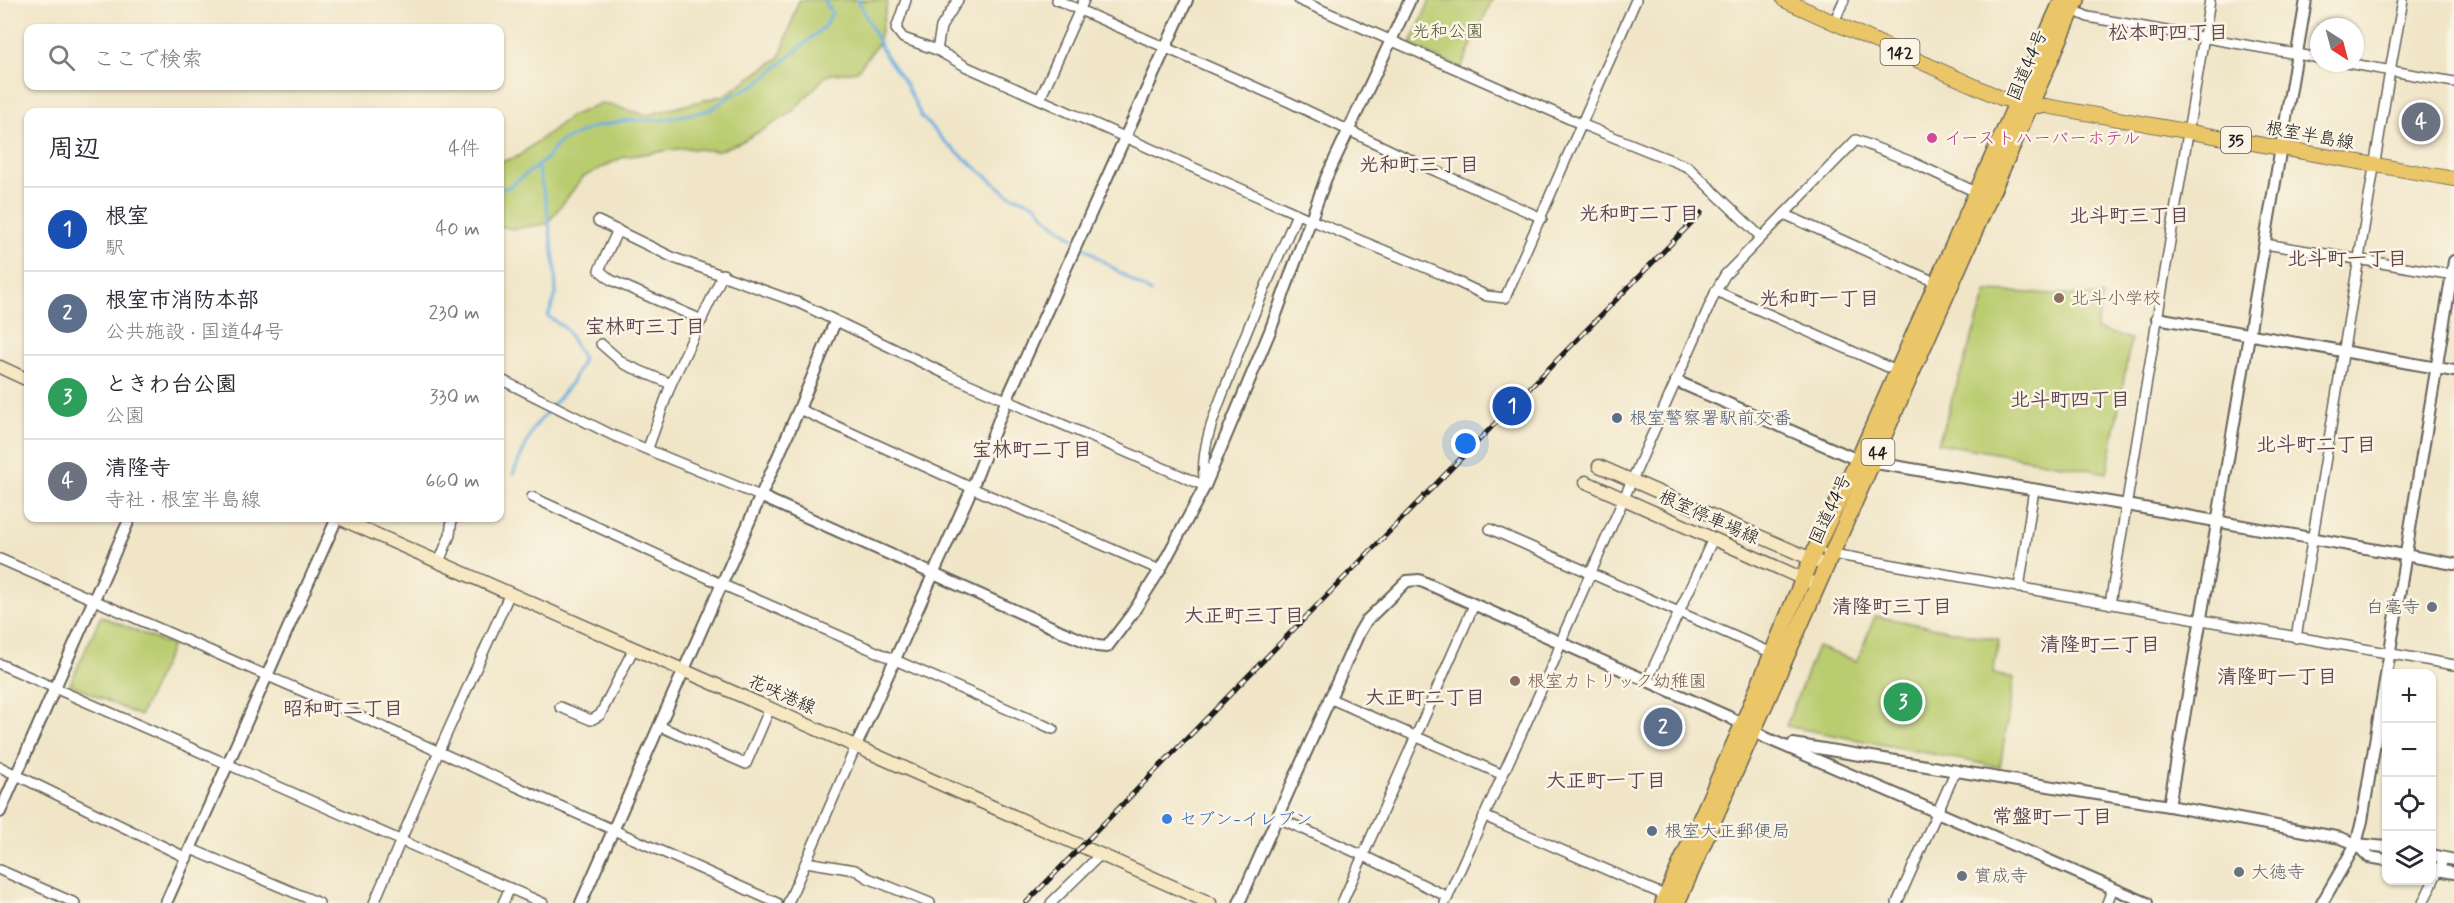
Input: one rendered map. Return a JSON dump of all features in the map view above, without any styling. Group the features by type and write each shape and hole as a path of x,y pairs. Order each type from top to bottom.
{"highway":[{"name":"国道44号","path":"1673,901 1820,557 1866,461 2068,4"},
{"name":"国道44号","path":"1866,461 1897,371 1937,283 1983,195"},
{"name":"国道44号","path":"1748,729 1772,653 1810,582"}],"main road":[{"name":"142","path":"1784,0 2001,98 2024,104"},
{"name":"根室半島線","path":"2024,104 2046,106 2454,179"},
{"path":"0,367 24,378"},
{"name":"根室停車場線","path":"1599,466 1820,557"},
{"name":"根室停車場線","path":"1586,482 1810,582"},
{"name":"花咲港線","path":"347,522 1210,903"}],"street":[{"path":"906,0 896,29 903,38 937,50 967,66 1311,220 1441,274 1487,296 1505,298 1636,0"},
{"path":"937,50 941,27 958,0"},
{"path":"1057,0 1082,5 1165,49 1349,129 1413,161 1542,218"},
{"path":"788,903 972,488 1007,399 1187,0"},
{"path":"1299,0 1581,124 1688,167 1761,237"},
{"path":"504,381 612,435 760,496 1097,646 1107,647 1132,614 1160,570 1204,486 1270,331 1326,178 1410,0"},
{"path":"1834,22 1844,0"},
{"path":"2110,604 2210,0"},
{"path":"2169,806 2306,0"},
{"path":"2296,638 2403,0"},
{"path":"2068,4 2088,17 2310,56"},
{"path":"1040,99 1082,5"},
{"path":"2364,66 2454,82"},
{"path":"1276,817 1364,856 1447,900 1725,274 1856,140 1912,162 1983,195"},
{"path":"1204,486 1202,472 1208,441 1221,398 1252,315 1298,214"},
{"path":"1784,214 1937,283"},
{"path":"598,220 674,258 799,303 948,375 1204,486"},
{"path":"618,230 599,270 611,280 702,320"},
{"path":"2265,244 2453,275"},
{"path":"2322,903 2356,844 2362,821 2454,261"},
{"path":"648,448 672,384 723,274"},
{"path":"1716,291 1897,371"},
{"path":"2157,318 2454,371"},
{"path":"581,903 799,409 835,322"},
{"path":"601,344 624,364 672,384"},
{"path":"1676,381 1866,461 2312,537 2454,564"},
{"path":"799,409 1160,570"},
{"path":"2019,588 2034,489"},
{"path":"532,497 721,584 1053,729"},
{"path":"0,813 128,522"},
{"path":"166,903 336,522"},
{"path":"439,562 450,535 452,522"},
{"path":"1490,529 1772,653"},
{"path":"1647,681 1713,539"},
{"path":"1820,557 2019,588 2454,665"},
{"path":"0,559 439,751 777,903"},
{"path":"1239,903 1329,698 1366,621 1407,581 1419,580 1728,717 1775,742 2147,903"},
{"path":"374,903 510,593"},
{"path":"1342,903 1474,605"},
{"path":"560,707 591,720 600,715 634,648"},
{"path":"0,664 543,903"},
{"path":"1329,698 1503,775"},
{"path":"659,726 746,764 771,708"},
{"path":"1775,742 2169,806 2341,838 2356,844 2382,847"},
{"path":"0,766 189,854 319,903"},
{"path":"1897,903 1956,770"},
{"path":"1484,816 1673,901"},
{"path":"2356,844 2369,857 2382,859"},
{"path":"1051,903 1101,854"},
{"path":"2436,869 2449,859"},
{"path":"806,862 855,870 868,878 930,903"},
{"path":"0,870 75,903"},
{"path":"2436,870 2454,873"},
{"path":"2423,903 2430,885"},
{"path":"503,903 510,888"},
{"path":"2107,903 2113,888"}],"green space":[{"path":"799,0 888,0 878,44 857,71 827,75 790,114 743,141 718,151 685,148 623,157 583,177 547,224 512,229 504,227 504,161 517,157 571,116 601,103 647,115 725,95 780,57"},
{"name":"光和公園","path":"1430,0 1492,0 1461,68 1410,46"},
{"path":"1987,291 2103,296 2096,329 2131,339 2107,473 1938,443"},
{"path":"101,616 172,646 140,716 70,684"},
{"path":"1875,616 1999,640 1993,674 2014,678 2000,767 1786,726 1817,647 1857,661"}],"waterway":[{"path":"504,189 544,161 558,143 593,127 628,120 661,120 710,110 732,95 757,84 824,27 832,13 824,0"},
{"path":"858,0 885,55 906,84 921,116 946,143 1008,194 1035,204 1046,217 1101,260 1151,293"},
{"path":"513,474 533,429 572,382 583,359 566,329 548,316 556,295 555,266 546,202 537,166"}],"railway":[{"path":"1026,903 1701,213"}],"place":[{"name":"清隆寺","path":"2421,122"},
{"name":"イーストハーバーホテル","path":"1932,138"},
{"name":"北斗小学校","path":"2059,298"},
{"name":"根室","path":"1512,406"},
{"name":"根室警察署駅前交番","path":"1617,418"},
{"name":"白毫寺","path":"2432,607"},
{"name":"根室カトリック幼稚園","path":"1515,681"},
{"name":"ときわ台公園","path":"1903,702"},
{"name":"根室市消防本部","path":"1663,727"},
{"name":"セブン-イレブン","path":"1167,819"},
{"name":"根室大正郵便局","path":"1652,831"},
{"name":"大徳寺","path":"2239,872"},
{"name":"實成寺","path":"1962,876"}],"district":[{"name":"松本町四丁目","path":"2168,32"},
{"name":"光和町三丁目","path":"1419,164"},
{"name":"光和町二丁目","path":"1639,213"},
{"name":"北斗町三丁目","path":"2129,215"},
{"name":"北斗町一丁目","path":"2347,258"},
{"name":"光和町一丁目","path":"1819,298"},
{"name":"宝林町三丁目","path":"645,326"},
{"name":"北斗町四丁目","path":"2070,399"},
{"name":"北斗町二丁目","path":"2316,444"},
{"name":"宝林町二丁目","path":"1032,449"},
{"name":"清隆町三丁目","path":"1892,606"},
{"name":"大正町三丁目","path":"1244,615"},
{"name":"清隆町二丁目","path":"2100,644"},
{"name":"清隆町一丁目","path":"2277,676"},
{"name":"大正町二丁目","path":"1425,697"},
{"name":"昭和町二丁目","path":"343,708"},
{"name":"大正町一丁目","path":"1606,780"},
{"name":"常盤町一丁目","path":"2052,816"}]}
